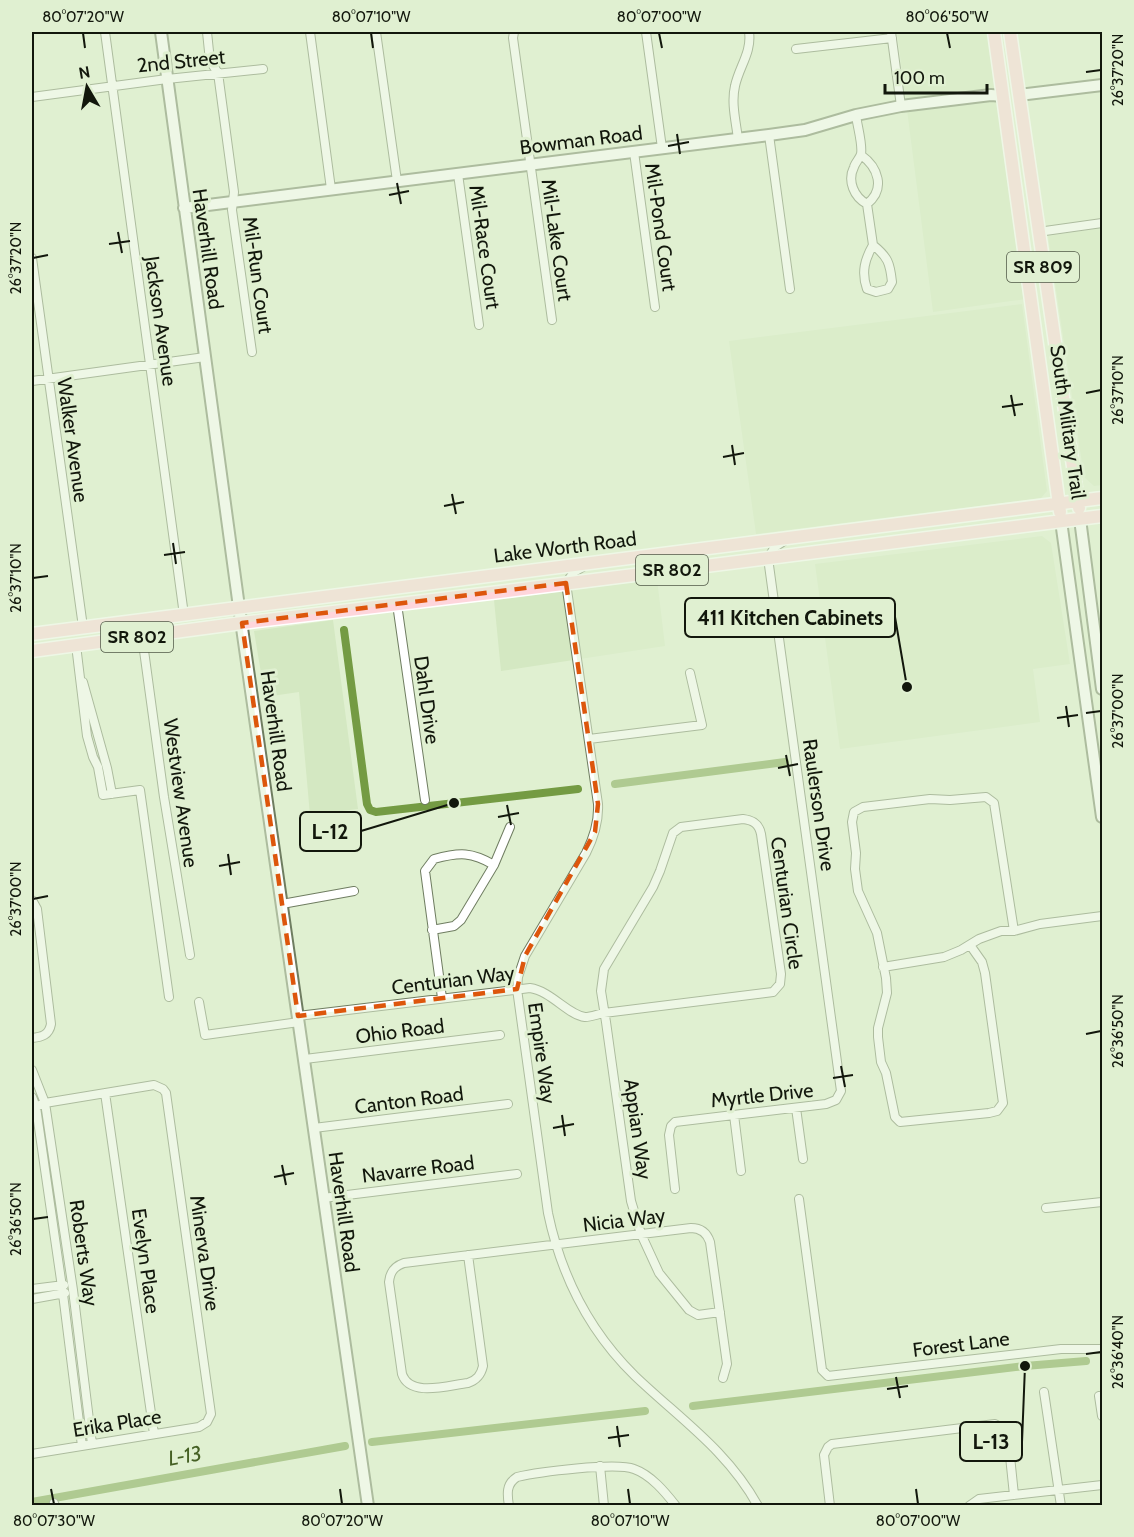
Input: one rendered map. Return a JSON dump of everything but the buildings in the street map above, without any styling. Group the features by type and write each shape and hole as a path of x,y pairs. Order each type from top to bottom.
{"main road":[{"path":"996,32 1006,85 1013,93 1019,95"},
{"name":"South Military Trail","path":"996,32 1061,521"},
{"name":"South Military Trail","path":"1010,32 1080,519"},
{"path":"1003,96 1011,104 1013,111 1023,182 1032,191"},
{"path":"1018,204 1024,209 1037,299 1049,311"},
{"name":"Lake Worth Road","path":"32,634 1102,498"},
{"name":"Lake Worth Road","path":"32,651 1102,516"},
{"path":"50,649 69,639 83,627"}],"street":[{"name":"Jackson Avenue","path":"105,32 184,615"},
{"name":"Haverhill Road","path":"161,32 239,607 368,1506"},
{"name":"Mil-Run Court","path":"207,32 210,61 218,73 252,352"},
{"path":"310,32 331,189"},
{"path":"376,32 397,182"},
{"name":"Mil-Lake Court","path":"514,32 513,39 552,320"},
{"path":"646,32 663,148"},
{"path":"738,139 734,103 735,86 748,54 749,32"},
{"path":"796,49 891,34 901,106"},
{"name":"2nd Street","path":"32,97 167,78 263,69"},
{"path":"1019,95 1102,85"},
{"name":"Bowman Road","path":"184,208 769,135 805,130 856,115 901,106 991,94 1003,96"},
{"path":"856,115 861,155 852,170 851,181 860,200 867,204"},
{"path":"769,135 790,289"},
{"name":"Mil-Pond Court","path":"634,152 655,307"},
{"path":"861,155 869,160 879,181 873,199 867,204"},
{"name":"Mil-Race Court","path":"458,174 479,325"},
{"path":"867,204 873,245 867,255 864,275 867,289 876,292 888,289 892,282 887,260 882,251 873,245"},
{"path":"1038,232 1102,223"},
{"name":"Walker Avenue","path":"32,258 83,627"},
{"path":"32,381 205,357"},
{"name":"South Military Trail","path":"1080,519 1102,689"},
{"name":"South Military Trail","path":"1061,521 1102,817"},
{"path":"768,558 775,547 787,539"},
{"name":"Raulerson Drive","path":"768,558 841,1085"},
{"path":"566,583 574,572 590,563"},
{"name":"Empire Way","path":"566,583 598,804 595,832 586,853 525,956 517,989 548,1213 555,1244 576,1296 605,1342 636,1377 717,1450 745,1484 758,1506"},
{"name":"Dahl Drive","path":"397,604 425,800"},
{"name":"Westview Avenue","path":"142,636 164,796 190,955"},
{"path":"76,645 81,675 112,794"},
{"path":"589,739 702,725 690,672"},
{"path":"81,675 81,694 87,736 98,767 103,795 140,790 169,997"},
{"path":"970,945 982,962 985,973 1003,1098 1001,1107 989,1113 900,1122 895,1117 886,1073 881,1062 878,1028 887,993 884,967 877,933 858,891 852,817 862,807 930,799 987,797 991,799 994,803 1014,931"},
{"name":"Centurian Circle","path":"743,819 757,825 761,834 781,974 777,988 768,993 604,1013 601,991 604,969 652,887 673,833 681,827 743,819"},
{"path":"432,930 454,926 461,920 494,866 510,827"},
{"path":"442,998 425,871 430,862 440,858 470,854 494,866"},
{"path":"282,904 354,891"},
{"path":"32,900 37,909 51,1024 44,1035 32,1038"},
{"path":"884,967 944,957 990,934 1040,924 1102,916"},
{"name":"Centurian Way","path":"199,1002 205,1035 442,998 530,988 540,990 582,1016 604,1013"},
{"name":"Appian Way","path":"604,1013 632,1202 641,1234 663,1278 689,1310 698,1315 720,1312"},
{"name":"Ohio Road","path":"304,1059 500,1035"},
{"name":"Roberts Way","path":"32,1070 45,1103 73,1290 92,1444"},
{"name":"Minerva Drive","path":"105,1093 154,1085 163,1089 167,1097 211,1414 207,1422"},
{"name":"Myrtle Drive","path":"675,1190 669,1130 675,1122 831,1103 839,1096 841,1085"},
{"path":"34,1107 105,1093"},
{"name":"Evelyn Place","path":"105,1093 154,1434"},
{"name":"Roberts Way","path":"32,1096 62,1284 82,1446"},
{"name":"Canton Road","path":"314,1128 508,1104"},
{"path":"796,1108 803,1159"},
{"path":"734,1115 741,1171"},
{"name":"Navarre Road","path":"323,1198 517,1174"},
{"name":"Forest Lane","path":"799,1199 824,1374 828,1376 1061,1348 1102,1349"},
{"path":"1046,1208 1102,1202"},
{"name":"Nicia Way","path":"468,1255 483,1366 480,1376 468,1383 416,1388 411,1386 404,1378 389,1282 391,1272 398,1264 468,1255 555,1244 691,1228 701,1230 710,1242 727,1364 723,1378"},
{"path":"32,1289 62,1284 73,1290"},
{"path":"32,1299 73,1290"},
{"path":"1044,1392 1061,1506"},
{"path":"1099,1396 1102,1416"},
{"name":"Erika Place","path":"32,1454 199,1427 207,1422"},
{"path":"830,1506 824,1455 832,1444 995,1424 1004,1429 1008,1437 1014,1495"},
{"path":"509,1506 508,1489 517,1477 620,1465 641,1472 657,1485 676,1506"},
{"path":"600,1466 604,1506"},
{"path":"969,1506 979,1499 1102,1485"}],"highlighted area":[{"path":"566,583 598,804 595,832 525,956 517,989 298,1016 242,623"}],"shaded area":[{"path":"897,32 989,32 1026,299 933,312"},
{"path":"1102,228 1102,485 1094,486 1084,477 1048,236"},
{"path":"1022,304 1047,491 1041,498 756,534 729,341"},
{"path":"1042,536 1051,543 1070,664 1033,669 1040,722 840,749 815,564"},
{"path":"657,579 665,646 501,671 494,600"},
{"path":"333,620 358,809 310,815 299,692 265,697 254,631"}],"waterway":[{"path":"344,630 367,804 370,810 376,812 578,789"},
{"path":"615,784 785,762"},
{"name":"L-13","path":"693,1406 1025,1366 1086,1361"},
{"name":"L-13","path":"372,1442 645,1411"},
{"name":"L-13","path":"32,1502 345,1446"}],"place":[{"name":"411 Kitchen Cabinets","path":"907,687"},
{"name":"L-12","path":"454,803"},
{"name":"L-13","path":"1025,1366"}]}
